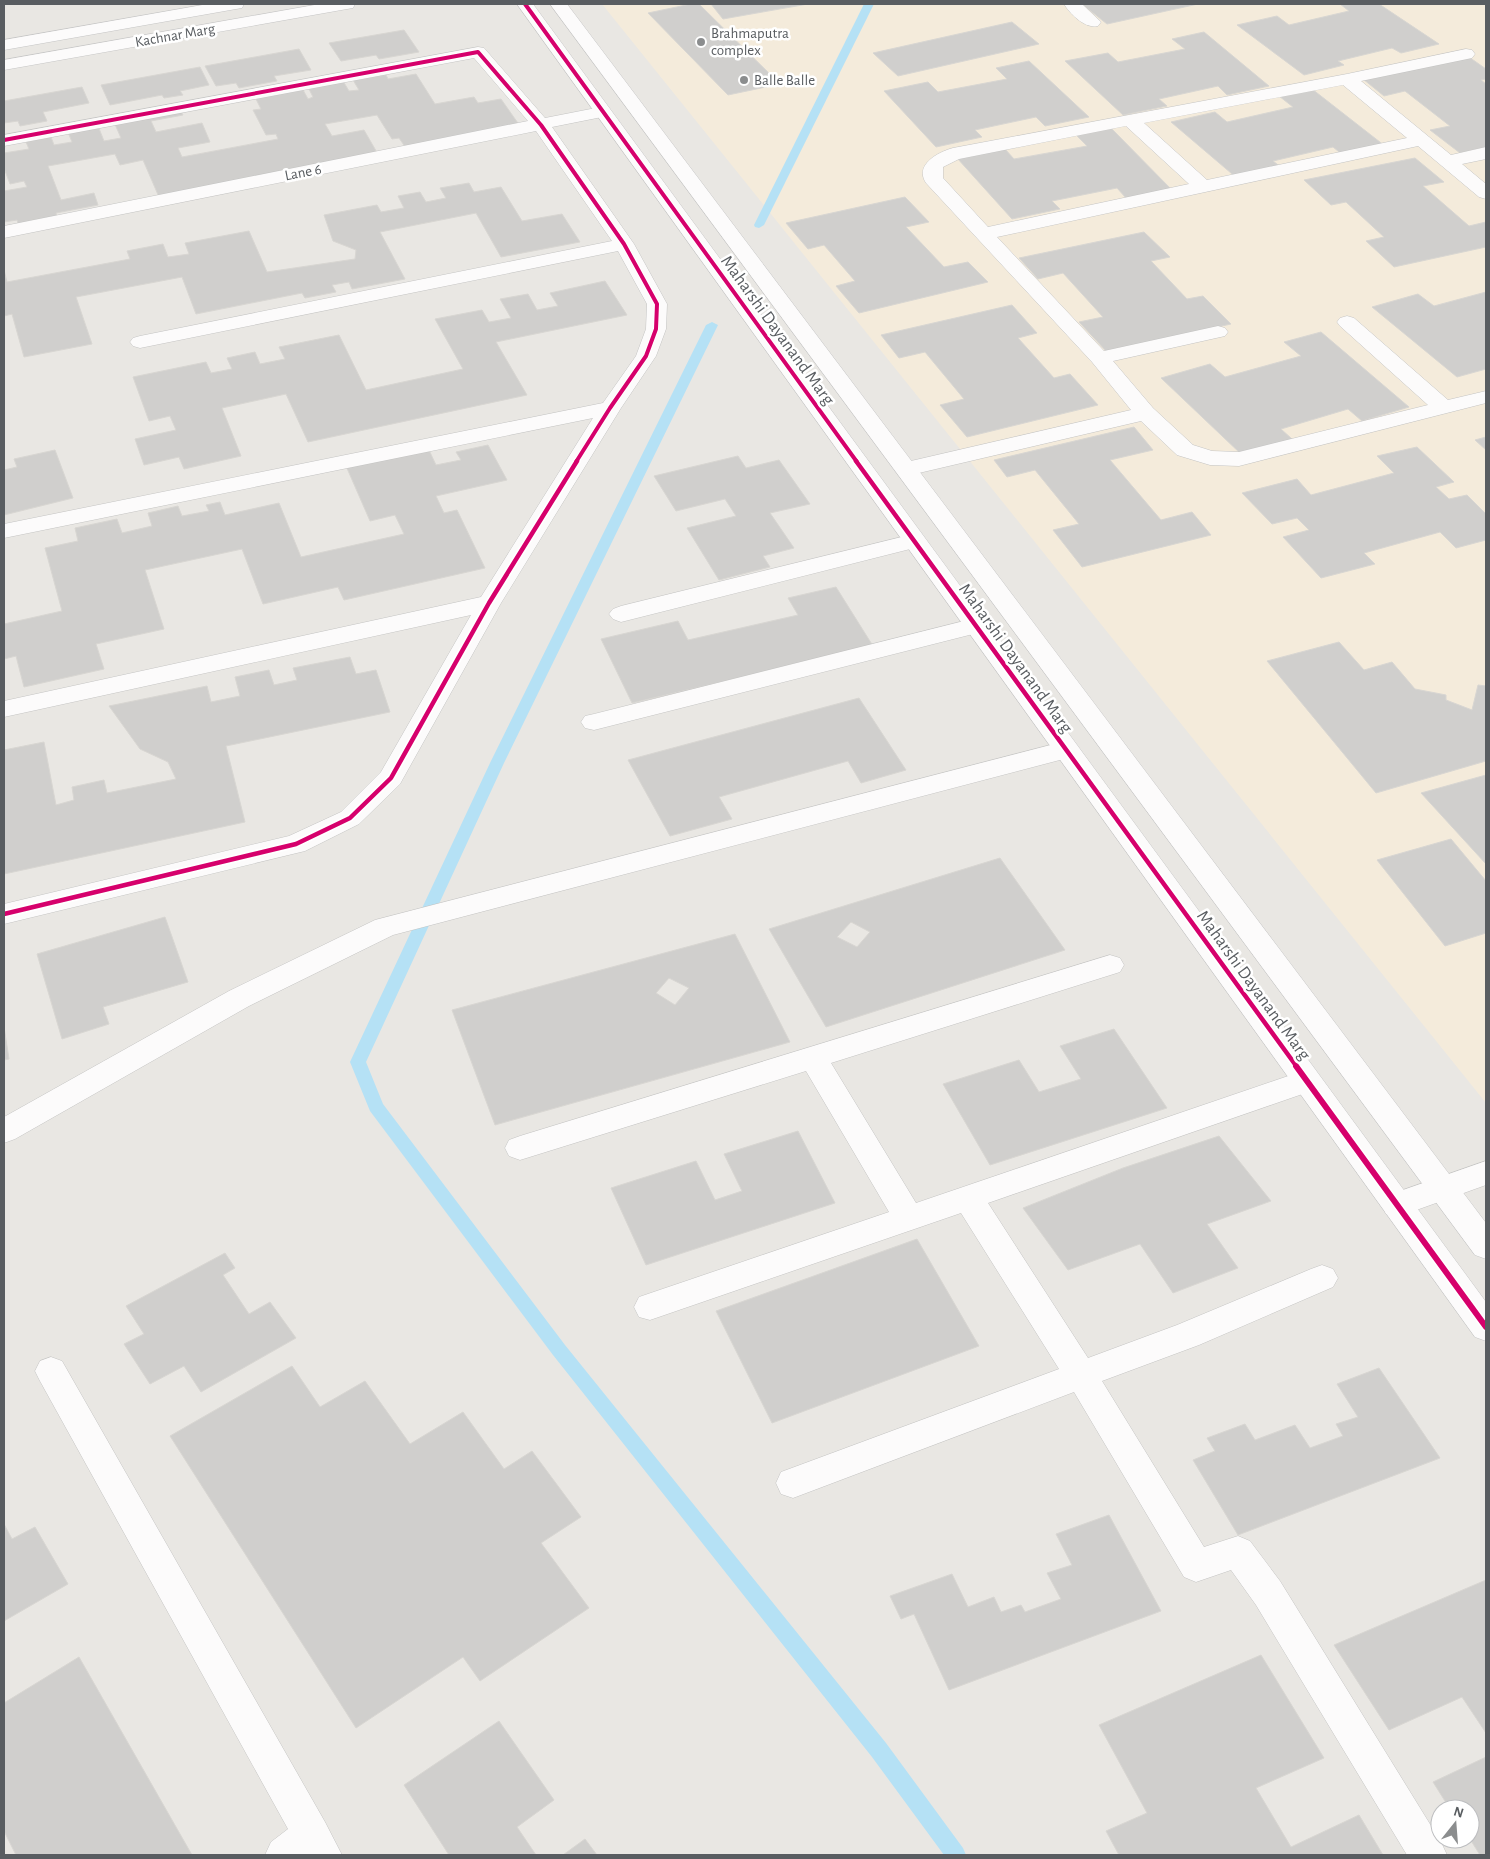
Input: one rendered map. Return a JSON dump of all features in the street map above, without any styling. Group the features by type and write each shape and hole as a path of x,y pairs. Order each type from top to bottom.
{"street":[{"name":"Kachnar Marg","path":"4,45 236,4"},
{"name":"Kachnar Marg","path":"4,66 347,4"},
{"name":"Maharshi Dayanand Marg","path":"525,4 1486,1327"},
{"name":"Maharshi Dayanand Marg","path":"558,4 1486,1246"},
{"path":"1072,4 1092,22"},
{"path":"4,140 478,52 541,125 624,244 657,304 656,329 646,356 610,408 489,603 391,778 350,818 296,844 4,914"},
{"path":"1466,54 1347,79 953,154 934,165 934,180 1099,358 1145,413 1185,450 1210,458 1239,460 1486,397"},
{"path":"1347,79 1486,193"},
{"name":"Lane 6","path":"4,232 602,112"},
{"path":"1130,120 1203,187"},
{"path":"983,234 1422,140"},
{"path":"1447,161 1486,152"},
{"path":"140,342 624,244"},
{"path":"1347,322 1444,408"},
{"path":"1099,358 1218,332"},
{"path":"4,531 610,408"},
{"path":"906,469 1145,413"},
{"path":"621,614 914,541"},
{"path":"4,709 489,603"},
{"path":"594,722 976,626"},
{"path":"4,1131 263,987 327,953 385,927 1066,750"},
{"path":"520,1148 1110,966"},
{"path":"812,1058 909,1218"},
{"path":"650,1307 1307,1081"},
{"path":"1398,1205 1486,1173"},
{"path":"968,1198 1082,1375 1196,1566 1238,1552 1268,1593 1428,1855"},
{"path":"793,1483 1188,1335 1322,1278"},
{"path":"51,1371 306,1848"}],"shaded area":[{"path":"602,4 1486,4 1486,1103 1096,618"}],"building":[{"path":"699,4 780,84 728,95 648,13"},
{"path":"711,4 808,4 723,19"},
{"path":"1082,4 1198,4 1107,24"},
{"path":"1340,4 1379,4 1439,44 1401,53 1392,48 1338,61 1344,65 1304,75 1237,25 1277,16 1289,25 1349,11"},
{"path":"1012,22 1039,44 898,76 873,53"},
{"path":"404,30 419,52 379,59 376,55 341,61 329,43"},
{"path":"1204,32 1269,86 1227,95 1218,86 1159,99 1167,106 1123,115 1065,61 1108,53 1118,62 1185,49 1172,39"},
{"path":"299,49 311,70 274,76 277,81 239,88 236,83 216,86 205,66"},
{"path":"1469,57 1486,69 1486,79 1481,80 1486,84 1486,147 1460,153 1430,130 1450,126 1405,91 1384,96 1363,79"},
{"path":"1029,61 1089,117 1045,126 1036,117 975,130 982,137 936,147 884,91 928,82 938,92 1007,79 996,68"},
{"path":"200,67 209,85 180,91 183,95 164,98 162,95 110,105 101,85"},
{"path":"416,74 435,104 474,97 478,103 501,99 520,126 406,148 399,138 392,139 377,115 325,124 332,136 364,130 379,156 159,197 143,160 120,165 115,154 48,166 61,200 94,193 98,205 56,213 58,219 19,226 17,220 4,222 4,191 27,187 24,181 10,184 4,168 4,153 29,149 26,142 51,137 54,145 72,142 68,132 98,126 104,141 121,138 114,122 180,110 183,115 151,121 156,132 202,123 210,142 178,148 182,157 278,139 276,134 266,135 253,110 261,109 255,97 302,88 308,99 313,97 308,87 343,81 349,91 359,90 353,80 386,75 388,79"},
{"path":"82,87 89,103 43,112 47,121 20,126 18,121 4,123 4,101"},
{"path":"1312,89 1385,146 1344,156 1333,147 1273,161 1282,168 1238,179 1171,122 1215,112 1227,122 1293,107 1279,96"},
{"path":"1110,127 1171,189 1126,198 1117,188 1052,201 1060,209 1012,219 957,158 1005,149 1014,159 1087,146 1075,134"},
{"path":"1415,158 1444,182 1423,186 1469,226 1486,222 1486,247 1394,267 1366,241 1384,237 1346,202 1331,205 1304,180"},
{"path":"469,183 474,192 501,187 522,221 562,214 580,242 501,257 476,213 380,232 405,279 352,289 349,282 332,285 336,292 305,298 302,293 196,314 182,277 76,297 92,344 24,357 12,314 4,316 4,270 7,282 130,259 127,251 163,244 168,257 189,254 185,243 249,231 267,272 355,259 356,250 333,241 324,215 377,205 381,212 404,208 398,196 420,192 426,202 446,198 440,188"},
{"path":"905,197 929,222 906,227 944,267 968,262 988,282 859,313 836,286 855,281 824,245 808,249 786,223"},
{"path":"1144,232 1170,257 1151,261 1187,299 1203,296 1231,324 1106,351 1079,322 1103,317 1063,273 1038,279 1019,258"},
{"path":"605,281 627,315 496,342 527,395 308,442 286,394 222,408 241,456 184,469 179,457 144,465 135,439 176,430 170,416 149,421 133,377 206,362 211,373 232,369 227,358 255,352 260,364 285,359 279,347 339,335 366,390 463,369 435,319 482,310 489,322 511,318 500,299 528,294 537,310 558,306 550,293"},
{"path":"1486,292 1486,369 1457,377 1372,307 1418,294 1434,306"},
{"path":"1012,305 1037,333 1018,338 1054,378 1070,374 1098,405 967,437 940,405 964,399 925,352 899,358 881,335"},
{"path":"1321,332 1409,407 1362,421 1348,409 1281,429 1292,439 1241,454 1161,378 1210,364 1225,377 1301,356 1284,342"},
{"path":"1134,427 1153,450 1110,460 1161,520 1192,512 1211,535 1082,567 1053,530 1079,524 1035,470 1007,477 994,460"},
{"path":"1486,437 1486,450 1475,440"},
{"path":"488,445 507,480 436,496 444,513 457,510 485,568 344,600 338,587 263,604 242,549 145,570 164,629 96,644 104,669 24,687 16,656 4,659 4,624 62,611 45,548 78,541 75,528 117,519 122,533 152,526 148,513 178,506 182,516 209,511 206,505 220,502 225,515 279,503 301,557 404,534 395,515 370,521 346,466 428,448 436,465 461,460 456,452"},
{"path":"1417,447 1454,482 1436,487 1449,499 1467,495 1486,514 1486,540 1456,548 1440,532 1364,553 1375,564 1321,578 1283,537 1309,530 1297,518 1272,524 1242,493 1297,479 1311,495 1394,473 1377,456"},
{"path":"55,450 73,498 4,515 4,470 17,467 14,459"},
{"path":"738,456 746,468 779,460 810,504 770,513 794,548 763,556 770,567 719,580 687,528 736,516 725,499 676,511 654,476"},
{"path":"836,587 873,646 632,703 601,639 678,621 688,640 798,615 788,598"},
{"path":"1339,642 1364,670 1392,662 1415,689 1446,695 1446,700 1472,710 1478,685 1486,686 1486,761 1376,793 1267,661"},
{"path":"350,657 356,674 376,670 390,712 226,746 245,822 4,874 4,750 44,742 56,805 74,800 72,787 104,780 107,793 176,779 168,762 140,749 109,706 207,686 211,702 240,696 235,677 269,670 274,685 297,680 293,668"},
{"path":"859,698 906,770 861,783 848,761 719,797 732,819 670,836 628,760"},
{"path":"1486,775 1486,864 1421,793"},
{"path":"1451,839 1486,881 1486,933 1445,946 1377,860"},
{"path":"1000,858 1065,950 826,1027 769,929","holes":["851,922 870,932 857,947 837,937"]},
{"path":"165,917 188,982 103,1007 109,1024 62,1039 37,954"},
{"path":"735,934 790,1042 495,1125 452,1010","holes":["669,978 689,988 675,1005 656,993"]},
{"path":"4,1027 9,1059 4,1060"},
{"path":"1114,1029 1167,1108 990,1165 943,1084 1019,1060 1039,1092 1081,1079 1060,1046"},
{"path":"798,1131 835,1203 646,1265 611,1188 696,1161 715,1200 742,1191 724,1154"},
{"path":"1219,1136 1271,1201 1207,1224 1238,1268 1173,1293 1140,1244 1068,1270 1023,1208 1123,1168"},
{"path":"917,1239 979,1346 772,1423 716,1311"},
{"path":"225,1253 235,1268 223,1275 249,1314 270,1302 296,1338 201,1392 184,1366 150,1384 124,1344 144,1334 126,1306"},
{"path":"292,1366 320,1407 365,1381 410,1444 463,1412 504,1469 532,1451 581,1517 541,1543 589,1608 480,1681 463,1657 356,1728 170,1436"},
{"path":"1379,1368 1440,1458 1238,1535 1193,1460 1215,1451 1207,1438 1245,1424 1255,1440 1295,1425 1310,1448 1343,1436 1336,1424 1358,1417 1337,1384"},
{"path":"1109,1515 1161,1611 949,1690 914,1614 901,1619 890,1596 952,1574 968,1607 994,1597 1001,1612 1021,1605 1025,1612 1061,1599 1047,1573 1072,1565 1056,1534"},
{"path":"4,1524 12,1539 35,1527 68,1584 4,1621"},
{"path":"1486,1580 1486,1733 1462,1697 1389,1730 1334,1645"},
{"path":"1261,1655 1324,1758 1256,1788 1291,1847 1359,1815 1383,1855 1119,1855 1106,1831 1147,1813 1099,1725"},
{"path":"79,1657 192,1855 16,1855 4,1831 4,1703"},
{"path":"499,1721 554,1800 517,1827 536,1855 449,1855 404,1785"},
{"path":"1486,1757 1486,1855 1480,1855 1476,1849 1480,1849 1480,1799 1444,1799 1433,1782"},
{"path":"585,1839 597,1855 563,1855"}],"waterway":[{"path":"759,225 869,4"},
{"path":"712,325 497,763 358,1062 376,1107 559,1350 879,1750 956,1855"}],"cycle path":[{"path":"525,4 1486,1327"},
{"path":"4,140 478,52 541,125 624,244 657,304 656,329 646,356 610,408 489,603 391,778 350,818 296,844 4,914"}],"place":[{"name":"Brahmaputra complex","path":"701,42"},
{"name":"Balle Balle","path":"744,80"}]}
